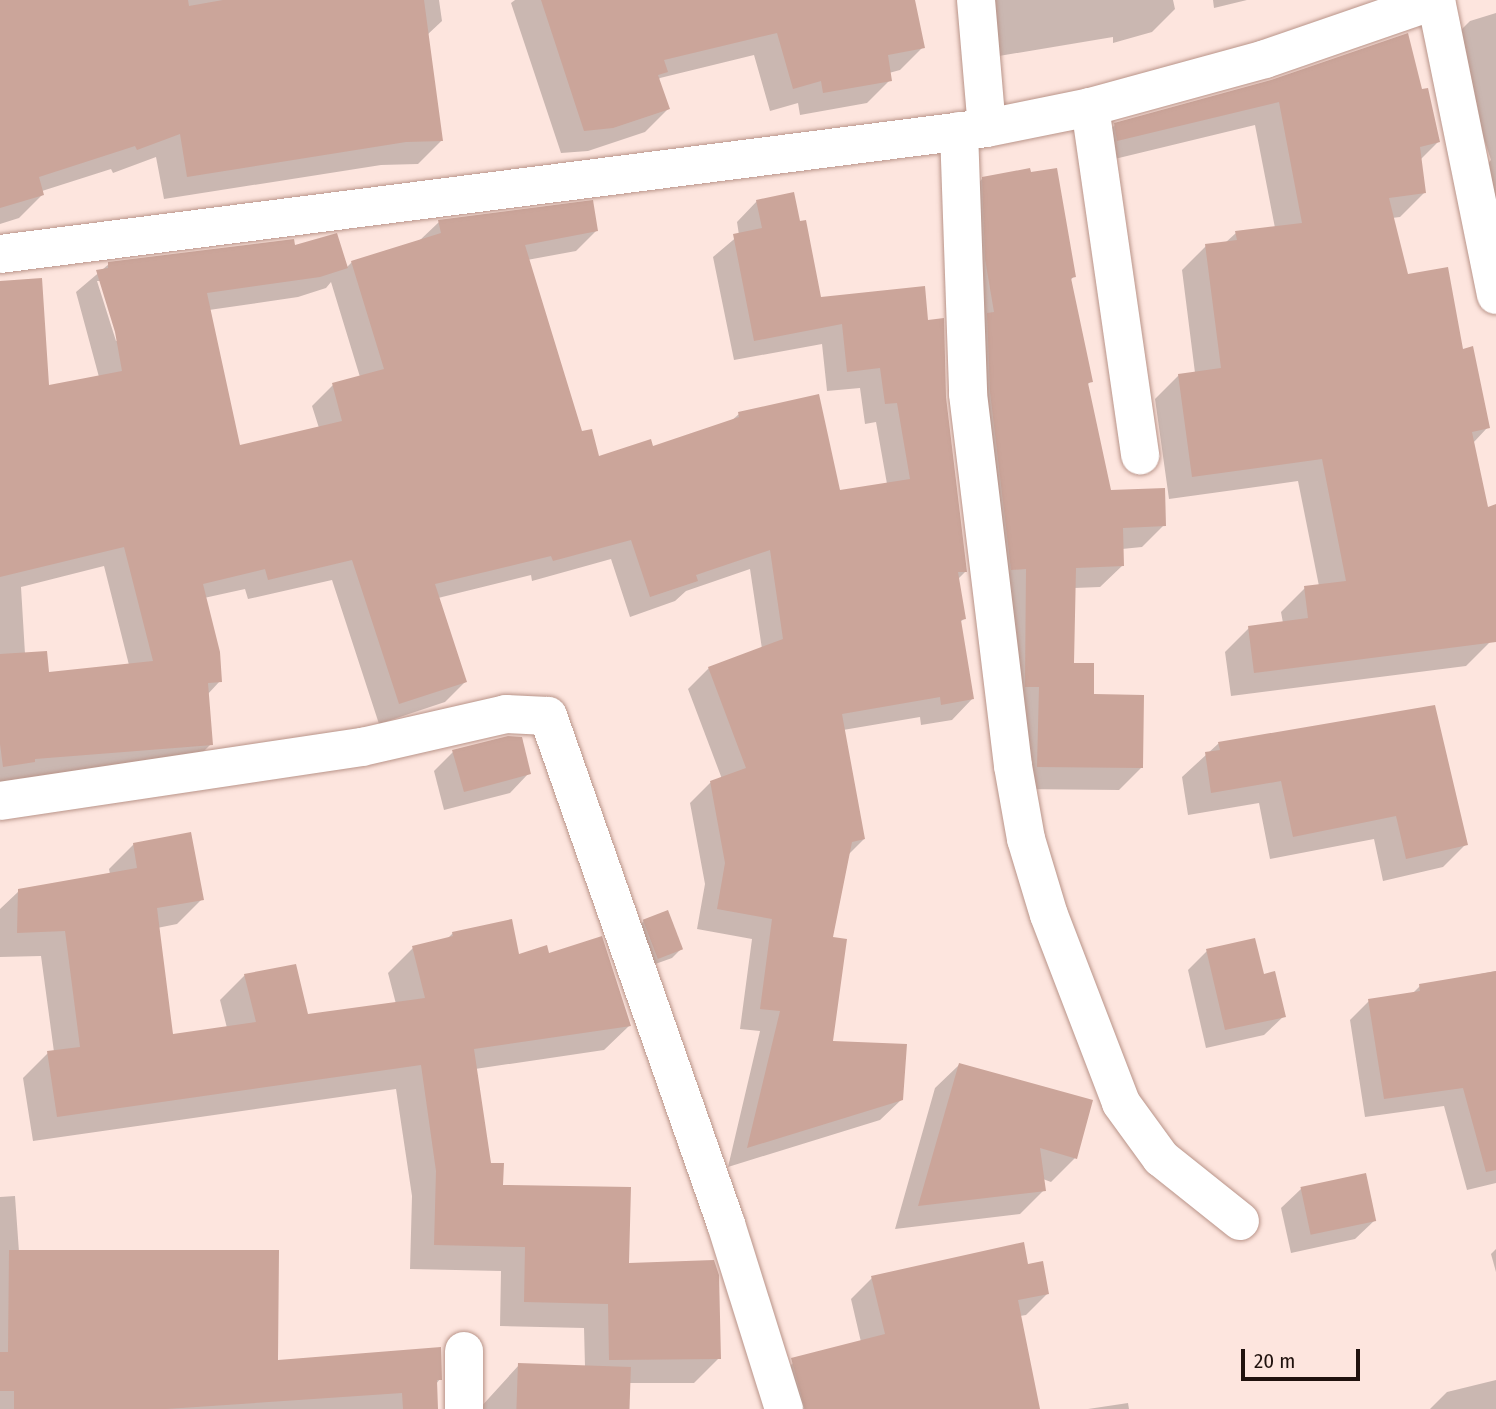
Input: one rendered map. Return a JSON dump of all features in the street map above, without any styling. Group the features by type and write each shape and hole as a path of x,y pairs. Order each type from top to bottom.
{"street":[{"path":"976,0 968,394 1013,766 1026,839 1049,915 1121,1104 1161,1158 1240,1221"},
{"path":"0,254 973,130 1090,107 1265,59 1436,0 1496,295"},
{"path":"1090,107 1140,455"},
{"path":"0,801 362,747 506,714 548,716 726,1224 784,1409"},
{"path":"464,1351 464,1409"}],"building":[{"path":"0,0 188,0 189,6 223,0 424,0 443,141 406,142 187,177 180,134 137,150 135,146 39,177 44,195 0,208"},
{"path":"541,0 915,0 925,48 888,55 892,81 823,93 821,81 793,89 777,33 664,60 668,72 658,75 670,109 613,128 584,131"},
{"path":"1408,33 1422,89 1428,88 1440,142 1420,147 1426,193 1389,198 1408,274 1448,267 1463,349 1473,346 1490,428 1472,432 1488,507 1496,504 1496,642 1254,673 1248,626 1308,618 1304,586 1346,581 1322,459 1192,477 1178,374 1221,368 1205,244 1237,240 1235,231 1302,223 1279,102 1117,141 1114,123 1271,80"},
{"path":"1030,168 1031,172 1057,168 1076,277 1071,278 1093,382 1088,383 1111,490 1165,488 1166,526 1123,528 1124,566 1076,568 1074,663 1094,663 1094,694 1144,695 1143,768 1037,767 1039,687 1025,687 1026,569 1011,570 990,392 987,313 994,312 985,259 982,177"},
{"path":"794,192 800,221 806,220 821,297 925,286 928,320 944,318 946,397 967,572 958,572 966,619 961,620 974,699 941,705 940,697 842,714 865,839 852,842 833,937 847,939 833,1041 907,1044 903,1100 747,1148 780,1011 760,1009 772,919 717,909 725,863 710,781 746,768 708,667 783,639 770,550 696,575 698,581 650,597 631,540 553,561 551,556 435,584 467,682 399,704 352,560 268,580 265,569 203,584 220,652 222,682 208,683 213,745 35,759 35,762 3,767 0,744 0,654 47,651 49,672 153,661 124,547 0,577 0,281 42,278 49,385 122,371 115,332 96,270 108,268 108,262 294,239 295,245 337,233 348,268 320,277 207,293 240,445 342,421 332,383 384,369 351,261 441,233 438,220 593,200 598,231 525,245 582,431 592,429 599,456 651,439 653,446 739,417 738,412 819,394 840,490 910,479 897,403 885,404 880,368 847,372 842,324 754,341 733,234 762,228 756,200"},
{"path":"1435,705 1468,845 1406,859 1396,816 1293,837 1281,781 1211,793 1205,752 1220,750 1218,742"},
{"path":"508,736 522,737 531,774 464,792 452,750"},
{"path":"191,832 204,900 157,908 173,1034 256,1022 244,974 296,964 308,1014 425,998 412,946 453,936 452,932 512,919 519,954 547,945 549,953 602,936 631,1026 474,1049 491,1163 504,1163 503,1185 631,1187 629,1263 714,1260 719,1275 721,1359 609,1360 608,1304 524,1302 525,1247 434,1245 436,1171 421,1065 57,1117 47,1051 80,1047 65,931 17,933 18,889 137,868 133,843"},
{"path":"668,910 683,949 658,959 643,920"},
{"path":"1255,938 1264,974 1275,971 1286,1017 1225,1030 1206,949"},
{"path":"1496,971 1496,1170 1486,1172 1463,1088 1384,1099 1368,999 1420,991 1419,984"},
{"path":"959,1063 1093,1100 1077,1159 1040,1148 1046,1191 918,1206"},
{"path":"1366,1173 1376,1221 1311,1235 1300,1187"},
{"path":"1024,1242 1028,1264 1043,1261 1049,1294 1018,1300 1040,1409 805,1409 791,1358 885,1334 871,1276"},
{"path":"9,1250 279,1250 278,1360 441,1347 442,1380 437,1380 438,1409 403,1409 402,1393 166,1409 14,1409 14,1391 0,1391 0,1352 8,1352"},
{"path":"518,1363 631,1367 629,1409 516,1409"}]}
